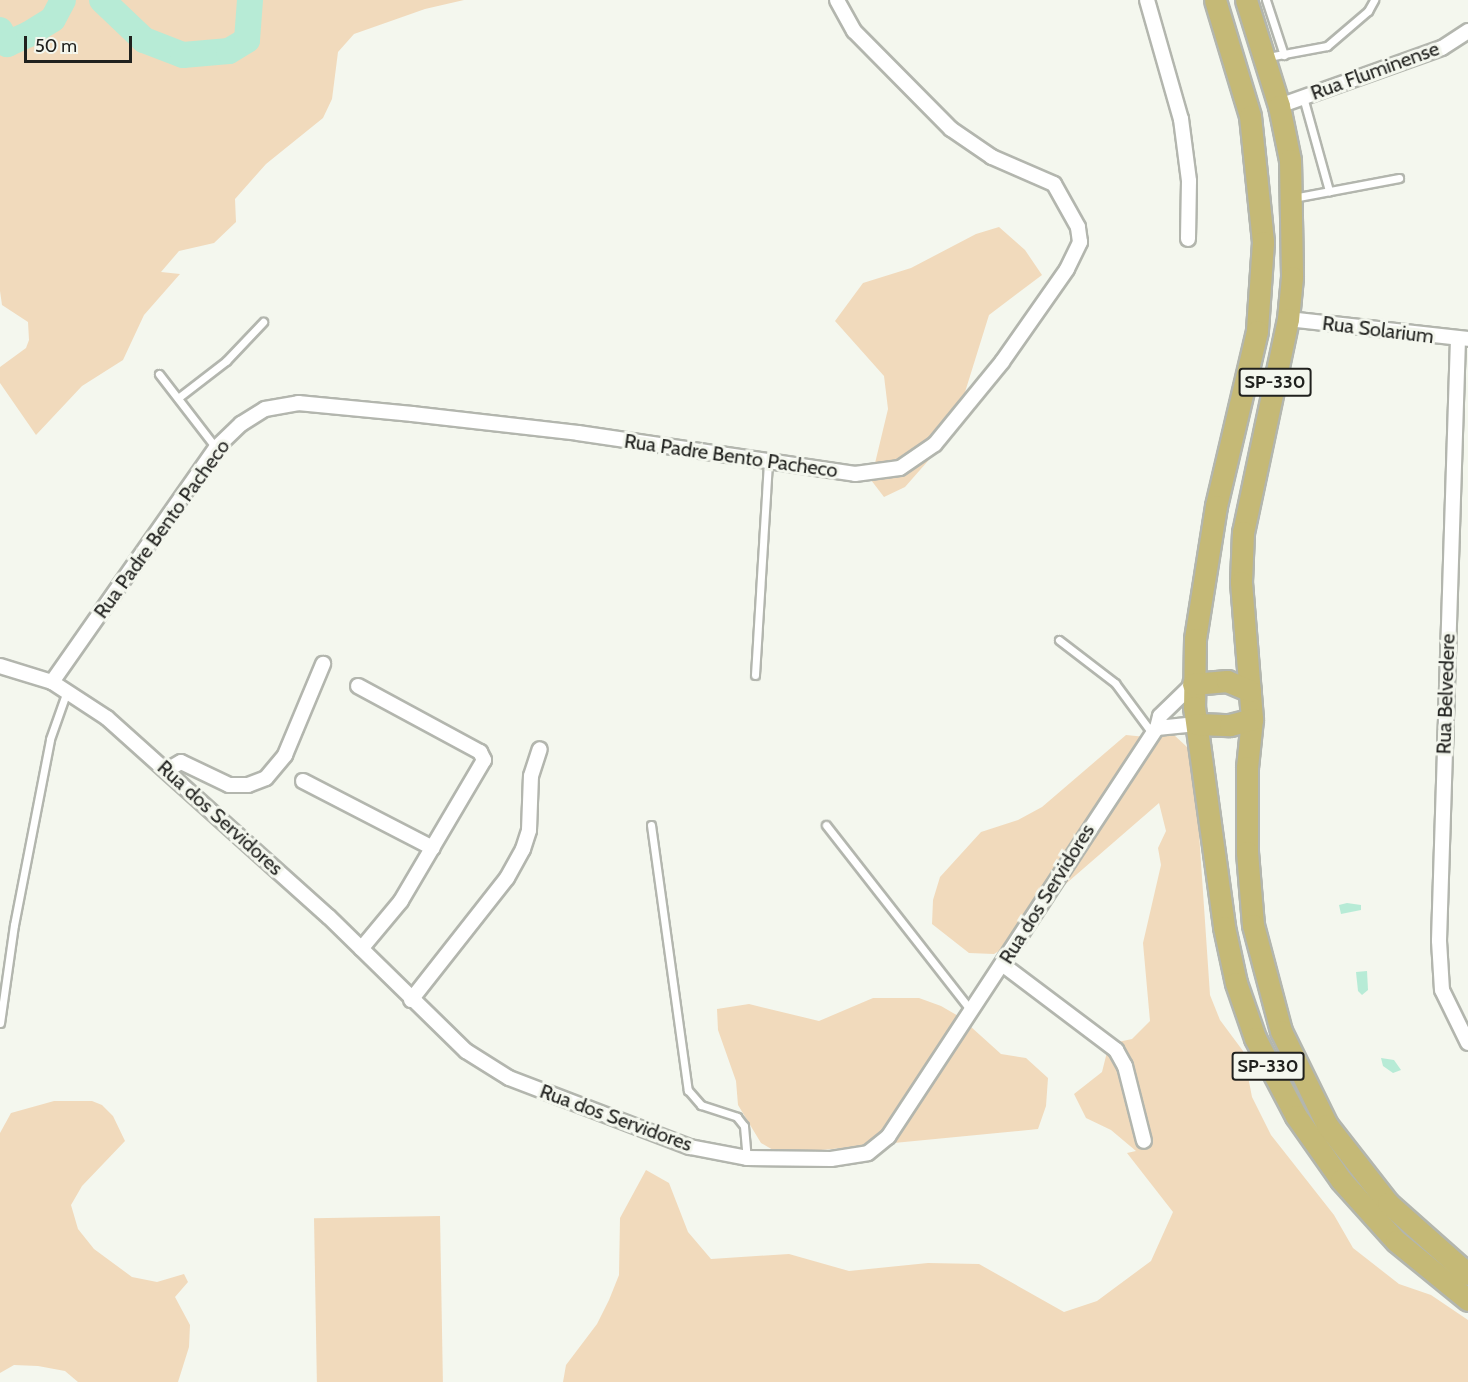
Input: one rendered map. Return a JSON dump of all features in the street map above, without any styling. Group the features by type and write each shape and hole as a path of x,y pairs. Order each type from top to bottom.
{"main road":[{"name":"SP-330","path":"1215,0 1250,116 1259,181 1262,287 1235,435 1216,506 1195,639 1193,684 1219,895 1236,983 1272,1075 1341,1180 1396,1241 1468,1300"},
{"name":"SP-330","path":"1246,0 1274,56 1279,106 1290,160 1291,198 1292,277 1288,319 1243,532 1241,582 1252,719 1247,767 1249,894 1259,959 1281,1031 1310,1097 1348,1154 1417,1232 1468,1274"},
{"path":"1193,684 1227,681 1250,691"},
{"path":"1197,724 1230,725 1252,719"}],"street":[{"name":"Rua Padre Bento Pacheco","path":"52,682 216,448 240,424 265,409 298,403 578,433 855,474 900,468 921,456 1002,362 1067,269 1080,242 1072,213 1054,184 992,157 951,129 854,31 837,0"},
{"path":"1148,0 1181,119 1189,181 1188,239"},
{"name":"Rua Fluminense","path":"1279,106 1442,48 1468,31"},
{"name":"Rua Solarium","path":"1288,319 1463,339"},
{"name":"Rua Belvedere","path":"1463,339 1439,941 1442,990 1468,1043"},
{"path":"167,770 181,762 229,785 248,785 266,778 285,755 323,664"},
{"name":"Rua dos Servidores","path":"0,666 52,682 107,718 167,770 361,949 466,1051 509,1078 651,1135 747,1158 831,1159 858,1156 879,1146 920,1093 1154,730 1160,716 1193,684"},
{"path":"358,686 480,752 484,760 401,901 361,949"},
{"path":"1154,730 1197,724"},
{"path":"411,1000 507,878 523,849 529,830 531,776 540,749"},
{"path":"303,781 432,848"},
{"path":"1002,964 1116,1050 1125,1066 1143,1141"}],"lane":[{"path":"1266,0 1274,56 1327,46 1368,11 1374,0"},
{"path":"1303,97 1329,191"},
{"path":"1291,198 1399,178"},
{"path":"177,398 226,361 263,322"},
{"path":"159,374 216,448"},
{"path":"755,675 768,462"},
{"path":"1059,640 1115,683 1154,730"},
{"path":"0,1023 14,925 50,739 67,691"},
{"path":"651,825 688,1090 701,1105 737,1117 744,1126 747,1158"},
{"path":"826,825 972,1012"}],"shaded area":[{"path":"0,0 464,0 425,9 354,34 338,52 332,99 323,118 266,164 235,199 236,222 214,243 179,251 161,272 180,274 144,315 123,360 82,386 36,435 0,383 0,367 26,348 29,340 28,322 2,305 0,291"},
{"path":"999,227 1025,250 1042,275 989,315 961,405 942,445 905,487 884,497 871,480 888,409 884,376 835,321 863,283 911,268 976,234"},
{"path":"1153,727 1173,734 1187,747 1195,774 1210,995 1220,1020 1243,1051 1252,1097 1271,1135 1334,1215 1353,1248 1399,1284 1431,1295 1468,1320 1468,1382 563,1382 566,1365 597,1324 619,1275 620,1218 646,1170 669,1183 688,1232 711,1259 789,1254 849,1271 928,1263 979,1264 1064,1312 1097,1301 1151,1261 1173,1212 1127,1153 1136,1151 1111,1130 1086,1118 1074,1094 1102,1072 1109,1044 1132,1039 1150,1021 1143,943 1161,865 1158,848 1166,831 1159,803 1061,888 1013,942 994,954 969,953 932,924 933,900 940,877 981,832 1018,820 1042,807 1126,735 1146,737"},
{"path":"1347,903 1361,905 1361,910 1341,914 1339,905"},
{"path":"1367,971 1368,990 1362,995 1358,991 1356,972"},
{"path":"873,998 919,998 941,1006 960,1017 1001,1054 1026,1058 1048,1078 1046,1106 1038,1129 780,1154 761,1143 738,1105 736,1081 718,1030 717,1009 749,1004 819,1021"},
{"path":"1381,1058 1394,1060 1401,1070 1393,1073 1383,1066"},
{"path":"54,1101 92,1101 102,1105 113,1116 125,1141 82,1186 71,1205 78,1229 94,1249 132,1277 157,1282 184,1274 188,1282 175,1297 190,1325 189,1347 178,1382 78,1382 65,1371 38,1366 14,1365 0,1373 0,1133 11,1113"},
{"path":"440,1216 443,1382 317,1382 314,1218"}],"waterway":[{"path":"0,30 7,44 29,34 53,19 63,0"},
{"path":"102,0 144,40 183,55 229,51 247,40 250,0"}]}
